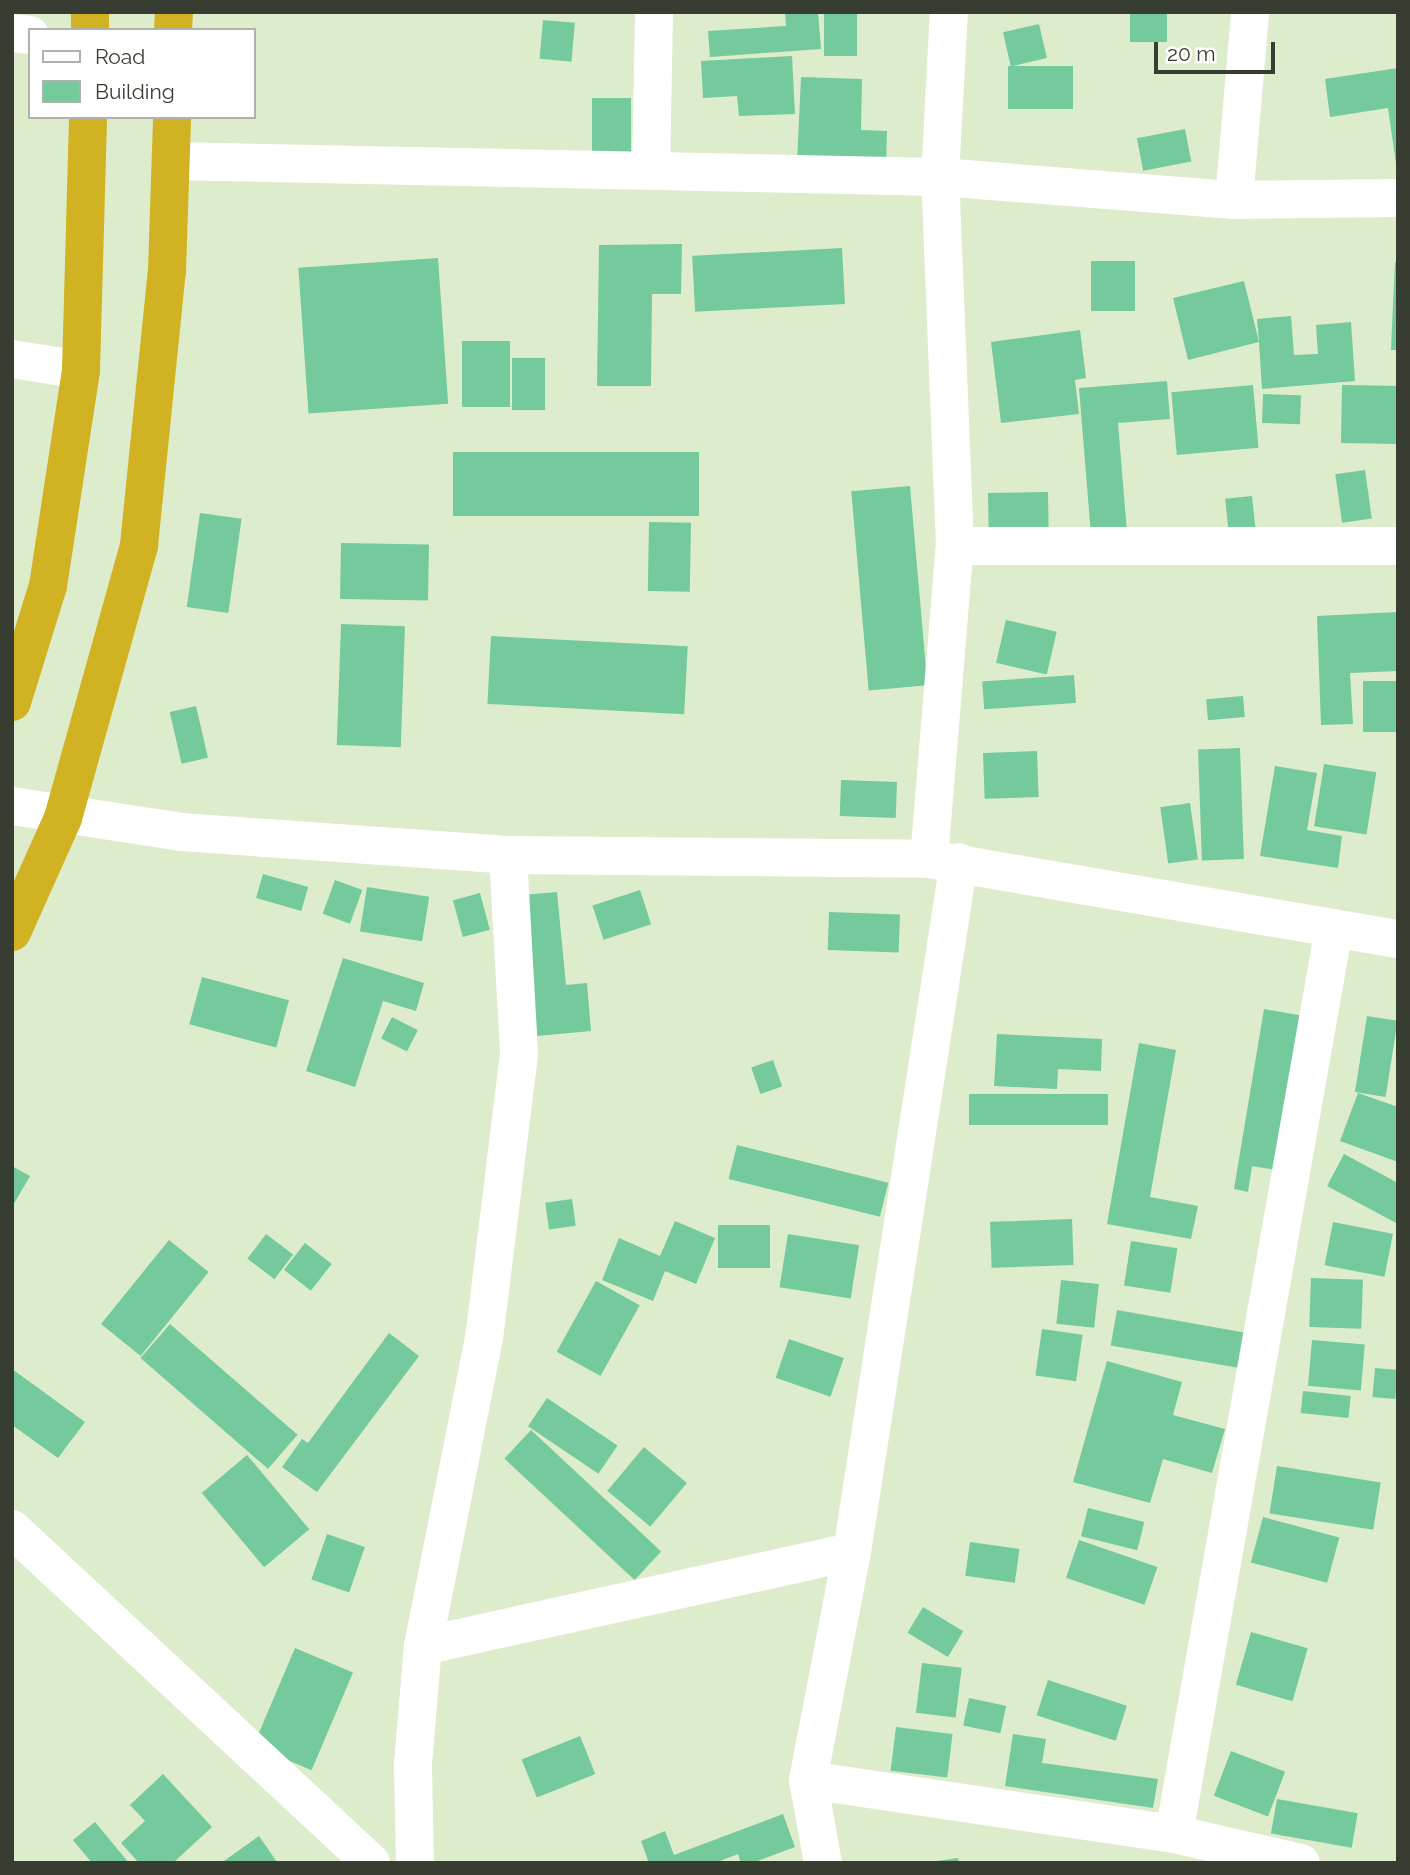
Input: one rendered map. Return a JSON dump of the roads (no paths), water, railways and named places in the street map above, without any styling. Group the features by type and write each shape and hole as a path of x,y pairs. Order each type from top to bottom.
{"highway":[{"path":"12,702 48,586 81,370 88,119"},
{"path":"12,932 63,818 139,545 167,271 172,119"}],"street":[{"path":"651,171 654,12"},
{"path":"823,1863 808,1780 852,1552 944,861 955,546 940,177 948,12"},
{"path":"1234,200 1250,12"},
{"path":"171,162 940,177 1234,200 1398,198"},
{"path":"12,359 81,370"},
{"path":"955,546 1398,546"},
{"path":"12,806 63,818 181,832 508,855 944,861 1398,939"},
{"path":"415,1863 413,1764 423,1646 484,1339 519,1052 508,855"},
{"path":"1174,1834 1334,928"},
{"path":"12,1529 371,1863"},
{"path":"423,1646 852,1552"},
{"path":"808,1780 1174,1834 1301,1863"}]}
